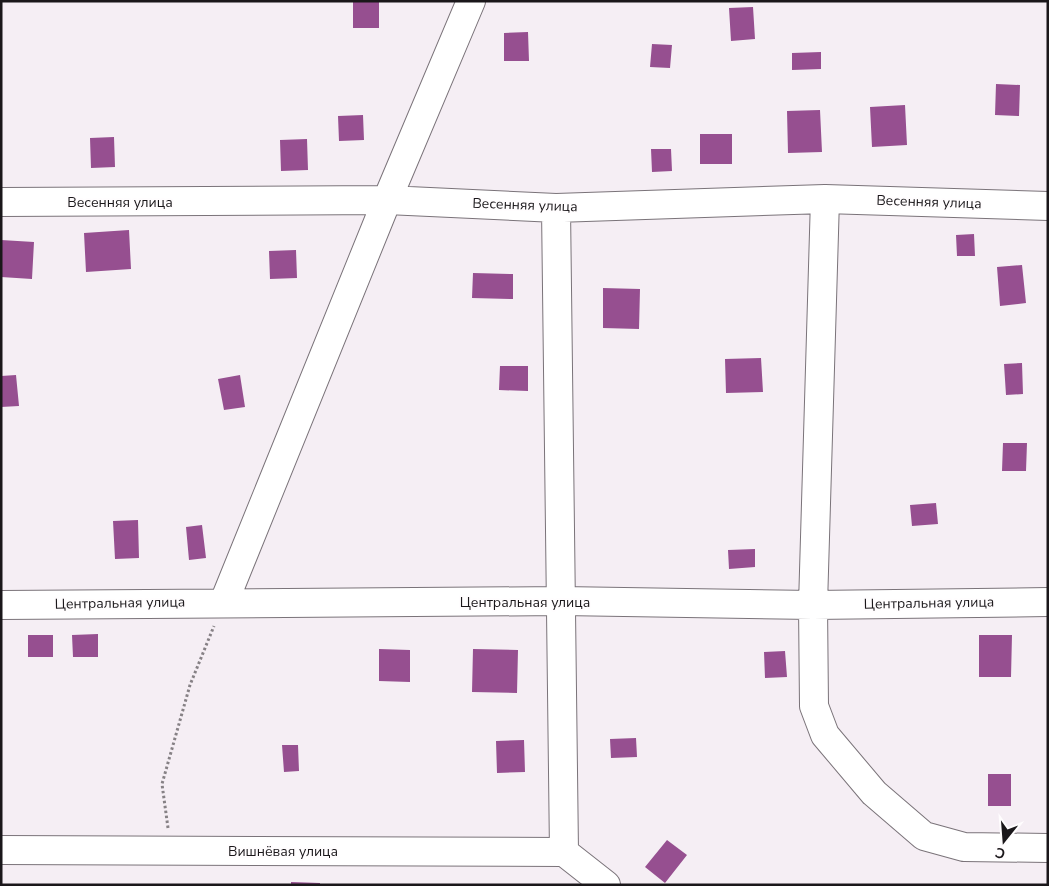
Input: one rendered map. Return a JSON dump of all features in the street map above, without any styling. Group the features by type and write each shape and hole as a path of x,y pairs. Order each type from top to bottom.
{"street":[{"path":"224,602 387,200 471,1"},
{"path":"824,199 813,605 814,706 825,735 874,793 924,836 964,847 1048,848"},
{"name":"Весенняя улица","path":"1,202 387,200 556,208 824,199 1048,206"},
{"path":"556,208 564,852 606,885"},
{"name":"Центральная улица","path":"1,605 562,601 813,605 1048,602"},
{"name":"Вишнёвая улица","path":"1,850 564,852"}],"path":[{"path":"171,850 162,784 190,685 224,602"}],"building":[{"path":"353,1 379,1 379,28 353,28"},
{"path":"753,7 755,39 731,41 729,8"},
{"path":"528,32 529,61 504,61 504,33"},
{"path":"652,44 672,45 670,68 650,67"},
{"path":"821,52 821,69 792,70 792,53"},
{"path":"996,84 1020,85 1019,116 995,115"},
{"path":"905,105 907,145 872,147 870,107"},
{"path":"820,110 822,152 788,153 787,111"},
{"path":"363,115 364,140 339,141 338,116"},
{"path":"700,134 732,134 732,164 700,164"},
{"path":"114,137 115,167 91,168 90,138"},
{"path":"307,139 308,170 281,171 280,140"},
{"path":"651,149 671,149 672,171 652,172"},
{"path":"129,230 131,269 86,272 84,233"},
{"path":"974,234 975,256 957,256 956,235"},
{"path":"1,240 34,242 32,279 1,277"},
{"path":"296,250 297,278 270,279 269,251"},
{"path":"1022,265 1026,303 1000,306 997,267"},
{"path":"473,273 513,274 513,299 472,298"},
{"path":"603,288 640,289 639,329 603,328"},
{"path":"761,358 763,392 726,393 725,359"},
{"path":"1022,363 1023,394 1006,395 1004,364"},
{"path":"500,366 528,366 528,391 499,390"},
{"path":"16,375 19,406 1,407 1,376"},
{"path":"240,375 245,407 224,410 218,379"},
{"path":"1003,443 1027,443 1026,471 1002,471"},
{"path":"936,503 938,524 912,526 910,505"},
{"path":"138,520 139,558 115,559 113,521"},
{"path":"202,525 206,558 189,560 186,527"},
{"path":"755,549 755,567 729,569 728,550"},
{"path":"98,634 98,657 73,657 72,635"},
{"path":"28,635 53,635 53,657 28,657"},
{"path":"979,635 1012,635 1011,677 979,677"},
{"path":"379,649 410,650 410,682 379,681"},
{"path":"473,649 518,650 517,693 472,692"},
{"path":"785,651 787,677 765,678 764,652"},
{"path":"636,738 637,757 611,758 610,739"},
{"path":"524,740 525,772 497,773 496,741"},
{"path":"282,745 298,745 299,771 284,772"},
{"path":"988,774 1011,774 1011,806 988,806"},
{"path":"667,840 687,855 665,883 645,867"},
{"path":"291,882 320,883 320,885 291,885"}]}
